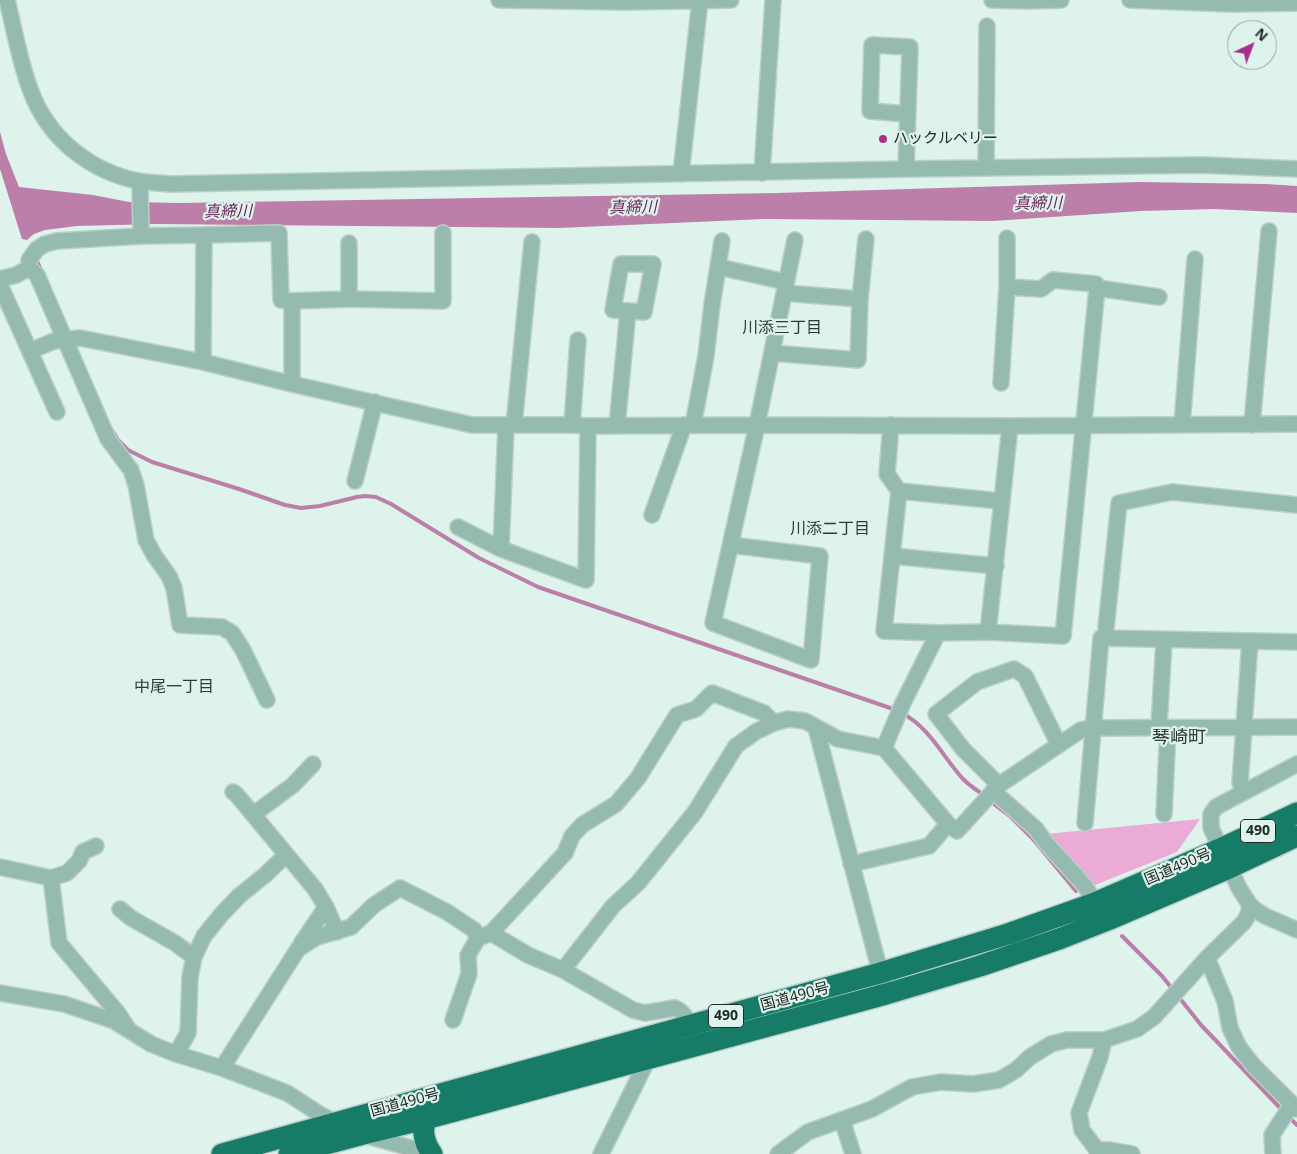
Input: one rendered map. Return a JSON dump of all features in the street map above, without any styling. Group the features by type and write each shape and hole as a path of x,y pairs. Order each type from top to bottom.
{"highway":[{"name":"国道490号","path":"222,1154 880,973 1008,934 1096,903 1297,814"},
{"name":"国道490号","path":"289,1154 886,994 980,966 1059,939 1229,868 1297,836"},
{"path":"425,1119 423,1132 427,1147 432,1154"}],"street":[{"path":"7,0 24,68 35,100 49,125 64,143 82,158 140,188 172,184 906,169 1202,165 1297,169"},
{"path":"499,0 731,0"},
{"path":"681,174 700,0"},
{"path":"762,173 772,0"},
{"path":"992,0 1061,0"},
{"path":"1130,0 1231,4 1297,3"},
{"path":"986,168 988,26"},
{"path":"906,169 908,114 910,47 872,45 870,111 908,114"},
{"path":"140,188 140,234"},
{"path":"1252,425 1269,231"},
{"path":"0,280 16,275 45,244 57,241 140,234 279,234 281,300 443,301 443,233"},
{"path":"203,362 204,235"},
{"path":"1001,383 1008,287 1007,238"},
{"path":"731,545 820,556 811,660 713,623 757,425 795,240"},
{"path":"772,353 858,360 860,299 866,240"},
{"path":"652,514 688,425 706,356 722,241"},
{"path":"349,242 349,299"},
{"path":"501,549 510,425 532,242"},
{"path":"1182,425 1195,258"},
{"path":"32,259 37,275 108,439 131,470 136,485 146,540 169,576 174,588 180,625 222,627 232,633 243,650 267,700"},
{"path":"719,267 785,288 860,299"},
{"path":"891,425 887,474 898,491 884,631 988,632 1063,636 1097,288 1096,284 1053,280 1041,289 1008,287"},
{"path":"0,285 57,412"},
{"path":"1097,288 1159,296"},
{"path":"292,301 292,384"},
{"path":"617,426 628,312"},
{"path":"30,351 54,341 80,338 203,362 472,425 1083,426 1297,424"},
{"path":"572,425 578,340"},
{"path":"355,481 375,402"},
{"path":"458,527 501,549 586,580 588,426"},
{"path":"988,632 1010,426"},
{"path":"898,491 1001,501"},
{"path":"1106,628 1119,503 1172,492 1297,505"},
{"path":"892,556 996,566"},
{"path":"884,748 903,703 938,632"},
{"path":"1085,823 1101,638 1297,642"},
{"path":"1164,640 1164,814"},
{"path":"1240,783 1250,641"},
{"path":"1059,745 1025,676 1014,669 977,682 936,714 996,788 1036,829 1046,843 1085,886 1096,903"},
{"path":"453,1020 469,974 468,955 565,853 572,836 582,825 616,804 638,778 677,715 696,708 712,693 764,714 774,724"},
{"path":"563,970 613,906 638,883 696,812 736,746 756,731 788,719 805,721 838,739 884,748 948,824 957,831 996,788 1081,730 1093,728 1297,727"},
{"path":"816,728 886,994"},
{"path":"254,814 293,785 313,764"},
{"path":"1297,764 1216,807 1211,814 1211,828 1238,888 1250,905 1265,916 1297,930"},
{"path":"233,792 254,814 315,889 326,906 337,932"},
{"path":"851,864 929,846 948,824"},
{"path":"0,868 51,878 68,873 79,861 83,852 96,846"},
{"path":"176,1054 188,1033 190,977 194,958 204,936 221,914 239,896 265,875 286,854"},
{"path":"51,878 59,943 117,1012 129,1030"},
{"path":"298,949 316,937 351,927 374,905 400,888 447,912 484,936 563,970 633,1010 650,1012 679,1009 690,1026 698,1045"},
{"path":"1250,905 1252,913 1259,922 1297,940"},
{"path":"778,1154 808,1132 872,1109 912,1087 941,1082 973,1084 999,1080 1051,1044 1067,1040 1104,1040 1137,1029 1154,1017 1244,922 1250,905"},
{"path":"222,1068 326,906"},
{"path":"120,908 131,918 175,943 194,958"},
{"path":"1208,958 1225,1001 1230,1028 1239,1047 1253,1065 1295,1106 1272,1135 1274,1154"},
{"path":"0,993 64,1004 114,1021 151,1044 287,1092 321,1115 362,1134 432,1154"},
{"path":"1104,1040 1100,1057 1079,1113 1082,1130 1097,1152 1109,1150 1132,1154"},
{"path":"601,1154 649,1057"},
{"path":"842,1120 853,1154"}],"shaded area":[{"path":"1200,819 1177,852 1090,887 1046,834"}],"water":[{"name":"真締川","path":"0,132 6,154 19,187 93,195 129,202 179,203 776,193 1140,182 1297,186 1297,213 1214,209 1141,211 993,221 764,219 559,228 156,224 77,226 45,230 34,234 27,240 22,239 0,169"}],"waterway":[{"path":"35,257 42,272"},
{"path":"110,427 118,440 128,450 152,462 285,505 301,508 320,506 357,497 376,497 391,504 479,558 538,587 896,710"},
{"path":"902,713 921,727 963,779 985,796"},
{"path":"990,801 1011,817 1032,838 1076,891"},
{"path":"1122,936 1162,976 1174,991"},
{"path":"1178,996 1201,1025 1283,1111"},
{"path":"1288,1116 1297,1125"}],"place":[{"name":"ハックルベリー","path":"883,139"}],"district":[{"name":"川添三丁目","path":"782,328"},
{"name":"川添二丁目","path":"830,529"},
{"name":"中尾一丁目","path":"174,687"},
{"name":"琴崎町","path":"1179,738"}]}
